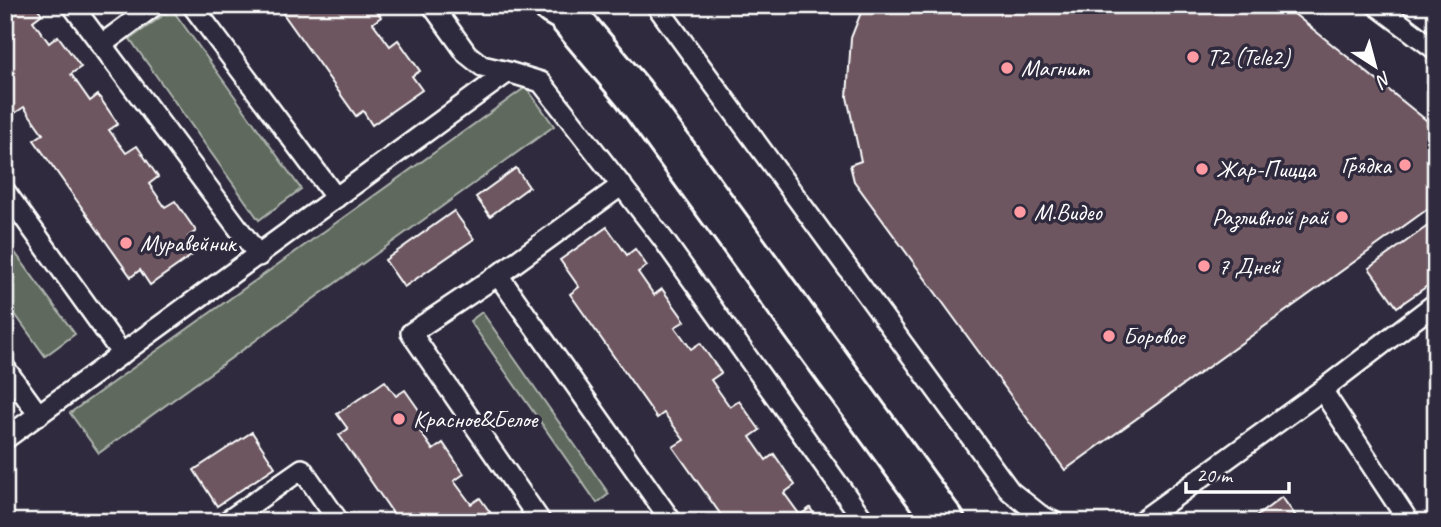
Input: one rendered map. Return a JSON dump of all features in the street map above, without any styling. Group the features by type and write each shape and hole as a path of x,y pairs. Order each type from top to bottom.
{"street":[{"path":"564,7 633,93 945,522"}],"lane":[{"path":"72,5 259,256"},
{"path":"101,45 155,5"},
{"path":"192,5 336,198"},
{"path":"432,5 467,54 482,66 541,82 622,185 865,522"},
{"path":"656,5 1034,522"},
{"path":"1376,5 1436,50"},
{"path":"5,439 508,72"},
{"path":"541,522 411,333 498,275 622,185"},
{"path":"5,191 122,355"},
{"path":"498,275 672,522"},
{"path":"1140,522 1322,390 1436,303"},
{"path":"5,368 39,415"},
{"path":"1322,390 1409,522"},
{"path":"226,522 302,469 339,522"},
{"path":"1010,491 1040,515 1054,522"}],"green space":[{"path":"172,9 301,189 259,220 130,39"},
{"path":"526,87 554,126 99,453 70,413"},
{"path":"5,239 75,334 45,356 5,300"},
{"path":"482,312 609,494 597,503 470,321"}],"building":[{"path":"5,5 35,5 42,14 33,21 49,43 58,36 81,67 71,74 90,101 98,95 118,124 109,130 126,153 137,146 158,177 149,184 165,207 175,201 196,231 188,237 198,251 150,285 140,270 131,277 34,140 43,134 24,107 15,113 5,100"},
{"path":"277,5 373,5 381,17 373,23 390,46 398,40 420,71 412,76 422,90 372,125 363,111 356,116"},
{"name":"Боровое","path":"864,5 1283,5 1436,128 1436,203 1065,470 854,181 850,165 861,161 847,97 851,38"},
{"path":"516,168 529,187 490,216 476,197"},
{"path":"454,211 474,239 404,287 385,260"},
{"path":"1429,225 1436,234 1436,280 1397,307 1369,268"},
{"path":"607,227 627,255 635,249 647,266 638,272 654,295 662,289 685,321 675,327 691,349 700,343 721,373 711,380 730,407 739,401 760,430 750,437 766,460 774,454 795,485 784,493 800,515 810,508 820,522 726,522 673,447 684,440 664,413 657,418 570,294 579,287 560,260"},
{"path":"385,381 396,396 405,390 426,420 417,427 433,450 443,443 464,474 454,481 471,504 480,498 497,522 399,522 339,435 348,429 337,414"},
{"path":"252,432 275,467 217,506 194,470"},
{"path":"1282,497 1300,522 1249,522"}],"place":[{"name":"T2 (Tele2)","path":"1193,57"},
{"name":"Магнит","path":"1007,68"},
{"name":"Грядка","path":"1405,165"},
{"name":"Жар-Пицца","path":"1202,169"},
{"name":"М.Видео","path":"1020,212"},
{"name":"Разливной рай","path":"1342,217"},
{"name":"Муравейник","path":"126,243"},
{"name":"7 Дней","path":"1204,266"},
{"name":"Боровое","path":"1109,336"},
{"name":"Красное&Белое","path":"399,419"}]}
